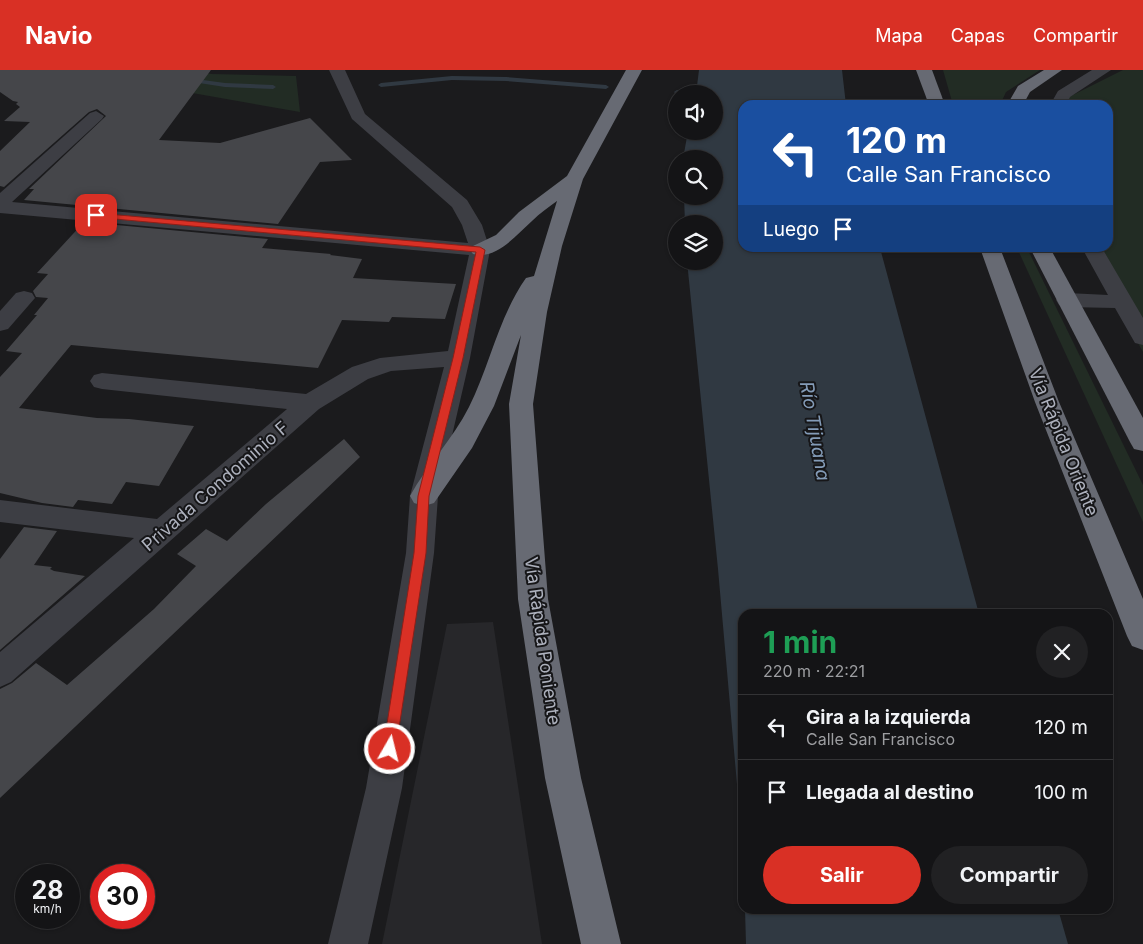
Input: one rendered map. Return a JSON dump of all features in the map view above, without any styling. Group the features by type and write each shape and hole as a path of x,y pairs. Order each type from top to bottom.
{"highway":[{"path":"424,496 465,439 482,406 521,304 552,246 574,179 634,70"},
{"path":"924,70 935,100"},
{"path":"1018,100 1024,89 1054,70"},
{"path":"480,250 503,239 526,216 574,179"},
{"name":"Vía Rápida Poniente","path":"552,246 536,312 521,404 533,599 563,778 601,944"},
{"name":"Vía Rápida Oriente","path":"991,252 1046,402 1143,636"},
{"path":"1042,252 1143,442"}],"street":[{"path":"337,70 358,116 460,204 472,225 480,250 458,358 424,496 420,553 384,788 348,944"},
{"path":"1061,100 1064,94 1103,70"},
{"path":"0,203 96,116"},
{"path":"0,207 480,250"},
{"path":"1094,252 1143,338"},
{"path":"0,324 24,298"},
{"path":"1067,300 1121,302"},
{"name":"Privada Condominio F","path":"0,672 310,403 360,373 388,363 458,358"},
{"path":"102,380 310,403"},
{"path":"0,511 164,531"}],"shaded area":[{"path":"0,70 180,70 212,74 296,76 300,112 113,79"},
{"path":"943,70 1040,70 1006,92 1002,100 952,100"},
{"path":"1123,70 1143,70 1143,352 1087,252 1113,252 1113,100 1067,100 1069,97"},
{"path":"1019,252 1029,252 1143,485 1143,522"},
{"path":"493,622 542,944 382,944 447,624"}],"water":[{"name":"Río Tijuana","path":"699,70 842,70 845,100 738,100 738,252 881,252 978,609 738,609 738,796 718,569 688,270 723,270 723,215 685,215 684,205 723,205 723,150 685,150 686,140 723,140 723,85 697,85"},
{"path":"745,914 1059,914 1068,944 746,944"}],"building":[{"path":"0,70 211,70 159,140 220,143 310,118 352,160 320,162 278,224 24,200 34,189 29,189 106,116 97,109 89,112 4,187 0,186 0,151 30,122 4,121 20,107 16,104 18,102 13,101 0,92"},
{"path":"84,222 268,239 262,248 331,254 362,259 353,278 456,284 445,319 392,317 389,322 342,320 318,368 71,345 19,408 97,418 129,419 194,426 159,486 126,482 112,504 78,500 73,507 42,503 0,493 0,377 22,353 6,351 37,315 34,315 48,298 36,297 33,291 48,274 37,273"},
{"path":"344,439 360,457 0,798 0,689 12,683 36,663 67,685 154,609 196,566 177,554 206,529 227,541 266,504"},
{"path":"24,527 57,531 34,565 52,567 50,569 54,571 85,576 0,650 0,559"}],"waterway":[{"path":"381,85 452,78 506,79 606,87"},
{"path":"188,80 225,85 273,87"}],"route":[{"path":"96,215 480,250 458,358 424,496 420,553 390,749"}]}
